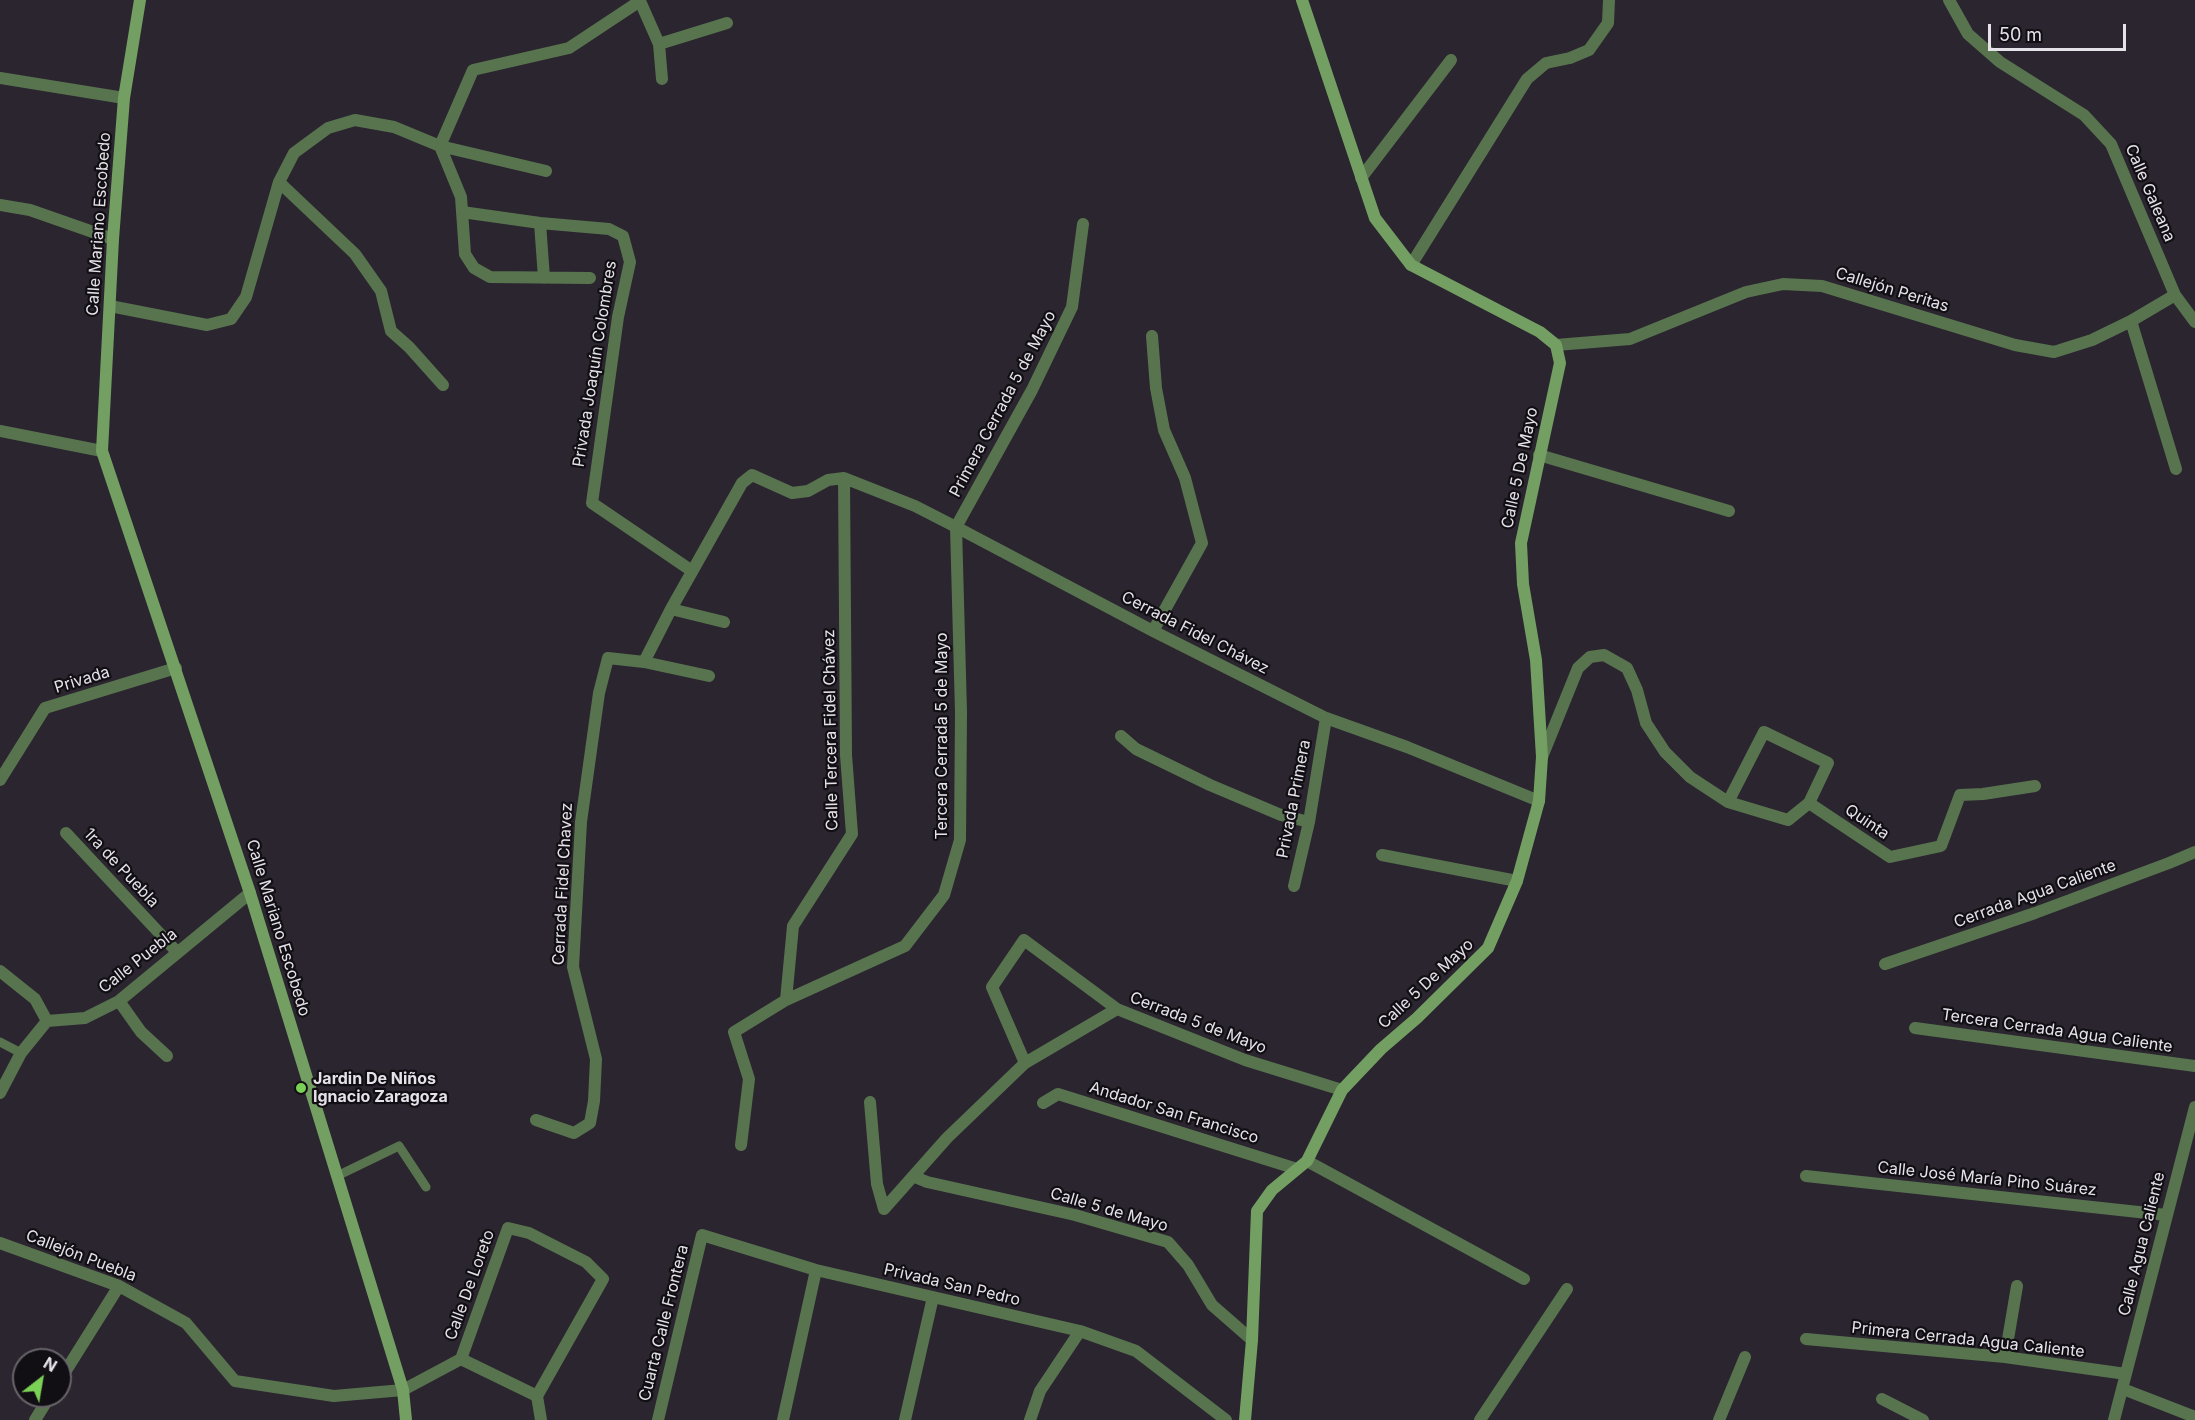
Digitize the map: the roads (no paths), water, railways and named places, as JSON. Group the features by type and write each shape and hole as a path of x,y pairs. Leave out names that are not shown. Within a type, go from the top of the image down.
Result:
{"street":[{"name":"Calle Mariano Escobedo","path":"140,0 124,98 113,239 102,451 250,893 402,1390 406,1420"},
{"path":"1302,0 1375,218 1411,265 1540,332 1556,345"},
{"path":"1411,265 1527,79 1546,63 1570,58 1589,50 1608,23 1609,0"},
{"name":"Calle Galeana","path":"1949,0 1968,34 2000,62 2085,115 2111,144 2175,295 2195,322"},
{"path":"440,146 473,70 569,48 640,1 659,44 663,79"},
{"path":"659,44 727,23"},
{"path":"1361,178 1451,60"},
{"path":"0,78 124,98"},
{"path":"110,306 207,325 231,319 246,297 279,182 294,153 328,128 355,120 394,127 440,146 546,171"},
{"name":"Privada Joaquín Colombres","path":"440,146 461,197 465,254 474,268 490,277 590,278"},
{"path":"279,182 355,254 381,291 391,331 409,347 443,385"},
{"path":"0,205 30,210 113,239"},
{"name":"Privada Joaquín Colombres","path":"462,212 540,223 609,229 623,236 630,261 618,317 592,503 692,571"},
{"path":"540,223 544,278"},
{"name":"Primera Cerrada 5 de Mayo","path":"956,526 1032,390 1072,307 1083,224"},
{"name":"Callejón Peritas","path":"1556,345 1630,339 1746,292 1783,284 1822,286 2015,345 2054,352 2092,340 2131,321 2175,295"},
{"path":"2131,321 2176,469"},
{"path":"1152,336 1156,388 1164,430 1185,478 1202,543 1153,631"},
{"name":"Calle 5 De Mayo","path":"1342,1090 1381,1049 1488,948 1516,881 1539,801 1542,757 1536,660 1523,584 1521,543 1560,363 1556,345"},
{"path":"0,431 102,451"},
{"path":"1539,455 1729,511"},
{"path":"644,662 742,483 752,475 792,493 808,491 828,480 844,477"},
{"name":"Cerrada Fidel Chávez","path":"844,477 915,506 956,526 1153,631 1326,718 1407,747 1539,801"},
{"name":"Calle Tercera Fidel Chávez","path":"786,1000 793,926 852,834 846,755 844,477"},
{"name":"Tercera Cerrada 5 de Mayo","path":"741,1145 749,1079 734,1032 786,1000 905,946 944,895 960,840 961,712 956,526"},
{"path":"671,609 724,622"},
{"path":"1542,757 1578,668 1590,657 1604,655 1627,668 1637,690 1646,723 1665,752 1690,777 1728,802 1788,820 1809,803 1828,763 1764,732 1728,802"},
{"name":"Cerrada Fidel Chavez","path":"536,1120 574,1133 590,1124 594,1101 596,1059 573,967 581,822 599,693 608,658 644,662 709,676"},
{"name":"Privada","path":"0,780 45,708 176,668"},
{"name":"Privada Primera","path":"1294,886 1309,822 1326,718"},
{"path":"1121,736 1137,749 1210,785 1281,815 1309,822"},
{"name":"Quinta","path":"1809,803 1890,857 1941,846 1960,795 2035,786"},
{"name":"1ra de Puebla","path":"66,832 177,952"},
{"name":"Cerrada Agua Caliente","path":"1885,964 2035,913 2169,864 2195,852"},
{"path":"1382,855 1516,881"},
{"name":"Calle Puebla","path":"46,1021 85,1018 119,1001 250,893"},
{"name":"Cerrada 5 de Mayo","path":"1025,1063 992,987 1024,940 1117,1009 1245,1060 1342,1090"},
{"path":"0,971 35,999 46,1021 21,1053 0,1093"},
{"path":"119,1001 141,1032 167,1056"},
{"path":"870,1102 878,1184 884,1209 915,1177 947,1138 1025,1063 1117,1009"},
{"name":"Tercera Cerrada Agua Caliente","path":"1915,1028 2195,1066"},
{"path":"1245,1420 1252,1340 1257,1211 1272,1190 1302,1165 1342,1090"},
{"name":"Andador San Francisco","path":"1043,1103 1058,1094 1302,1165"},
{"name":"Calle Agua Caliente","path":"2114,1420 2195,1107"},
{"path":"1302,1165 1524,1279"},
{"name":"Calle José María Pino Suárez","path":"1806,1176 2166,1215"},
{"name":"Calle 5 de Mayo","path":"915,1177 927,1182 1075,1215 1168,1242 1188,1265 1212,1305 1252,1340"},
{"name":"Calle De Loreto","path":"402,1390 461,1359 508,1228 529,1233 586,1262 603,1279 537,1396"},
{"name":"Privada San Pedro","path":"702,1235 816,1270 1080,1331 1137,1351 1226,1420"},
{"name":"Cuarta Calle Frontera","path":"658,1420 702,1235"},
{"name":"Callejón Puebla","path":"1,1244 119,1286 186,1323 235,1382 334,1396 402,1390"},
{"path":"783,1420 816,1270"},
{"path":"72,1361 119,1286"},
{"path":"2005,1357 2017,1286"},
{"path":"1480,1420 1566,1289"},
{"path":"905,1420 933,1297"},
{"path":"1030,1420 1040,1391 1080,1331"},
{"name":"Primera Cerrada Agua Caliente","path":"1806,1339 2005,1357 2126,1374"},
{"path":"1719,1420 1745,1357"},
{"path":"461,1359 537,1396 541,1420"},
{"path":"2123,1389 2195,1417"},
{"path":"1882,1398 1923,1420"}],"lane":[{"path":"0,1042 21,1053"},
{"path":"337,1176 399,1146 426,1187"}],"place":[{"name":"Jardin De Niños Ignacio Zaragoza","path":"301,1088"}]}
